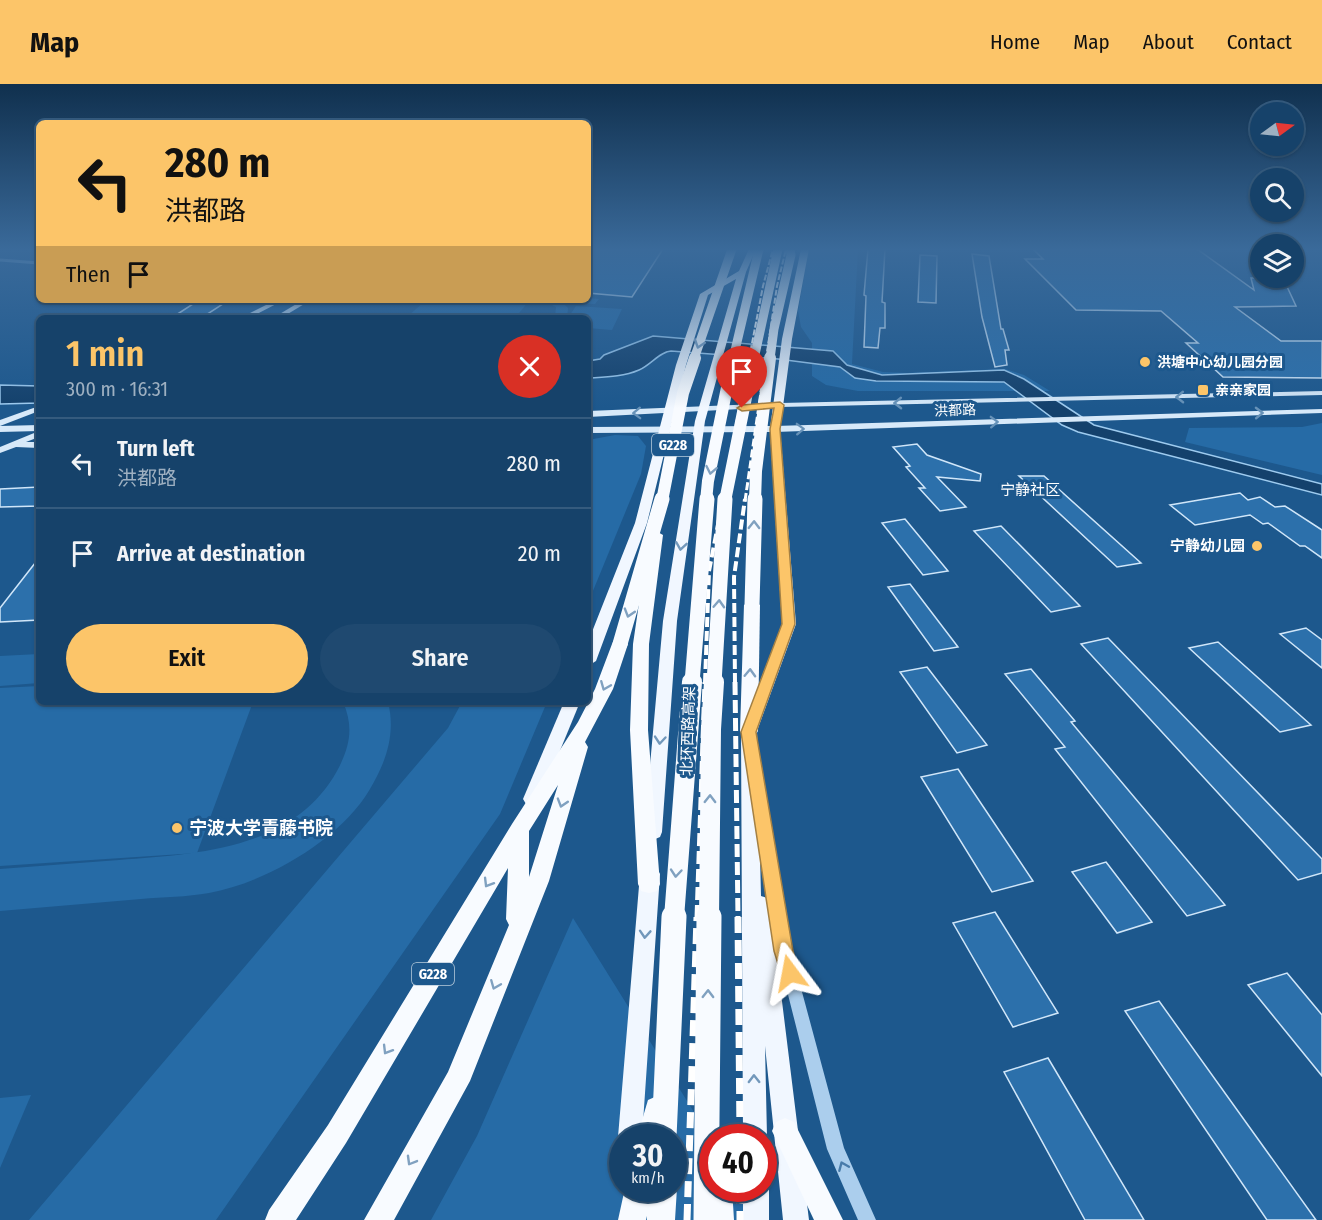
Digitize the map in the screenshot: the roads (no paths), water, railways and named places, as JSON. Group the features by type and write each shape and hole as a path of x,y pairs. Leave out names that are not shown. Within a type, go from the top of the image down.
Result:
{"highway":[{"name":"G228","path":"279,1220 336,1134 519,830 585,726 604,689 659,516 683,393 714,302"},
{"name":"北环西路高架","path":"665,1124 674,907 708,482 747,302"},
{"name":"北环西路高架","path":"706,1220 711,729 725,494 767,302"},
{"path":"749,732 756,471 774,329 780,302"},
{"path":"649,884 639,730 641,644 659,516"},
{"path":"378,1220 457,1081 538,881 585,726"},
{"path":"517,932 519,830"},
{"path":"708,1018 714,1124"},
{"path":"653,1124 667,1061"},
{"path":"785,1131 829,1220"},
{"path":"632,1220 636,1202"},
{"path":"661,1220 662,1202"},
{"path":"719,1202 720,1220"}],"main road":[{"path":"591,653 641,523 681,365 701,302"},
{"path":"631,1124 670,621 699,430 733,302"},
{"path":"755,1124 749,732 789,624 775,429 794,302"},
{"path":"249,315 275,303"},
{"path":"281,315 303,303"},
{"name":"洪都路","path":"591,414 705,411 780,405 1322,393"},
{"path":"0,423 36,409"},
{"name":"洪都路","path":"591,430 775,429 1322,411"},
{"path":"0,429 36,428"},
{"path":"0,448 36,435"},
{"path":"11,445 36,445"},
{"path":"519,830 571,705"},
{"path":"750,789 766,963 796,1220"},
{"path":"624,1220 626,1202"},
{"path":"756,1202 756,1220"}],"street":[{"path":"749,732 784,951 836,1149 867,1220"}],"railway":[{"path":"749,359 760,302"},
{"path":"766,359 775,302"},
{"path":"722,501 749,358"},
{"path":"745,501 766,358"},
{"path":"705,683 709,571 723,499"},
{"path":"735,683 734,577 745,499"},
{"path":"697,918 705,682"},
{"path":"735,682 738,918"},
{"path":"687,1220 697,917"},
{"path":"738,917 740,1124"},
{"path":"740,1202 740,1220"}],"place":[{"name":"洪塘中心幼儿园分园","path":"1145,362"},
{"name":"亲亲家园","path":"1203,390"},
{"name":"宁静幼儿园","path":"1257,546"},
{"name":"宁波大学青藤书院","path":"177,828"}],"district":[{"name":"宁静社区","path":"1030,490"}]}
